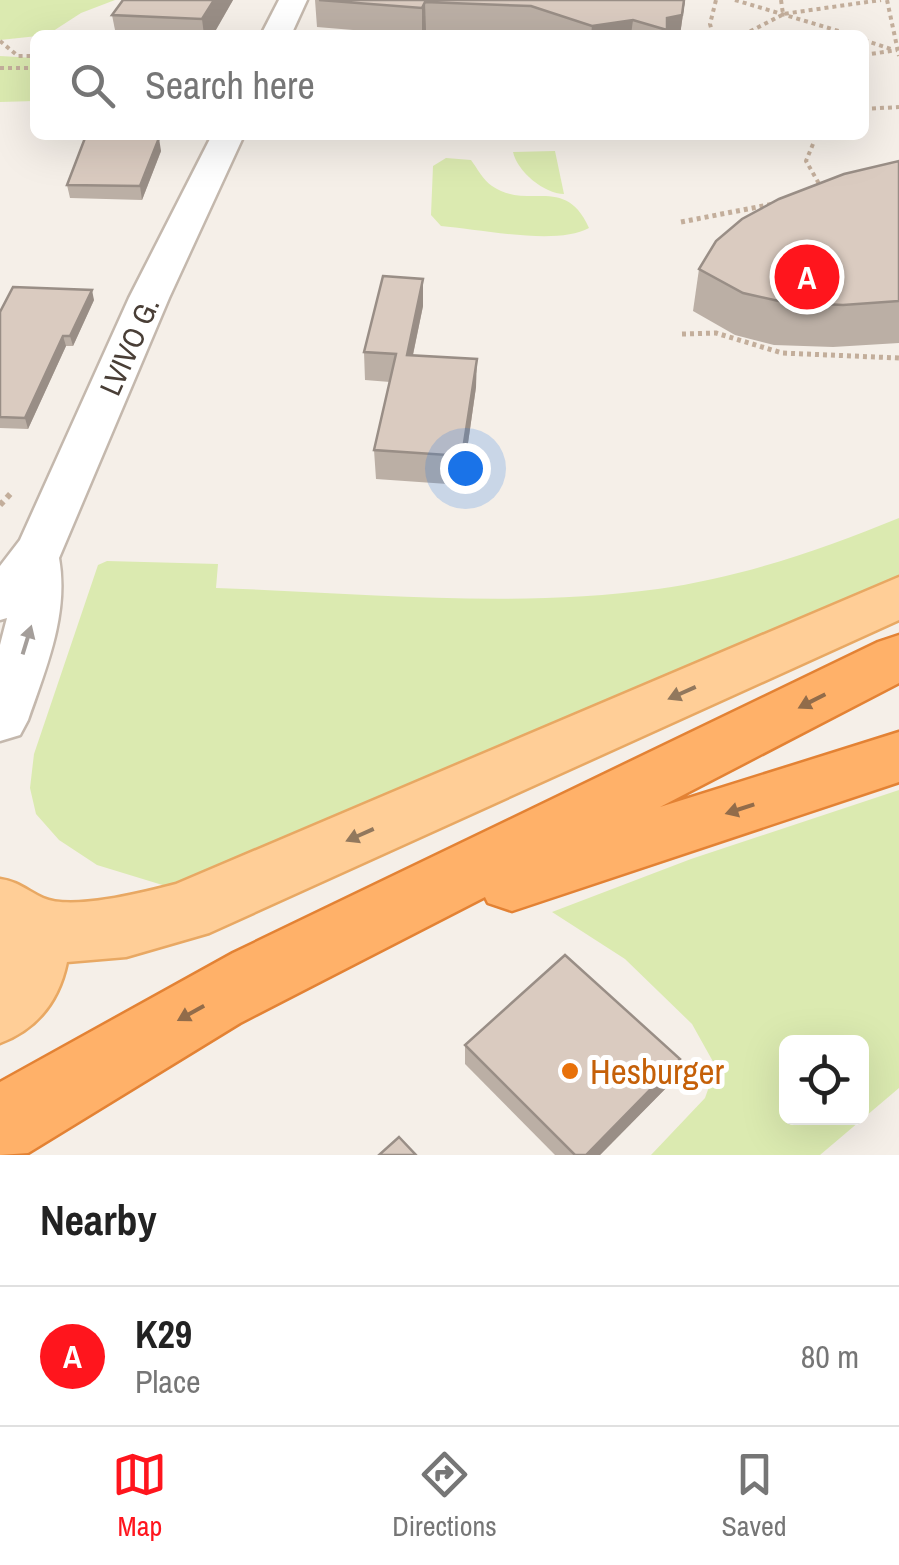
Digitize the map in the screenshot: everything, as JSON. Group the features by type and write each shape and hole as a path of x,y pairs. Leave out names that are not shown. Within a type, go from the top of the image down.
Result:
{"highway":[{"path":"0,1126 89,1070 276,966 899,657"},
{"path":"349,933 899,757"}],"main road":[{"path":"7,912 69,934 110,932 185,912 899,598"},
{"path":"0,1010 22,988 32,967 34,946 7,912"}],"street":[{"path":"279,30 294,0"},
{"name":"LVIVO G.","path":"0,602 35,559 150,298 226,140"},
{"name":"LVIVO G.","path":"0,720 30,633 40,586 35,559"}],"path":[{"path":"712,30 716,0"},
{"path":"735,0 836,30"},
{"path":"781,0 783,14"},
{"path":"886,0 898,52"},
{"path":"752,30 783,14 886,0 899,2"},
{"path":"0,42 18,56 30,56"},
{"path":"869,42 898,52"},
{"path":"869,55 898,52"},
{"path":"0,68 30,68"},
{"path":"869,109 899,108"},
{"path":"812,144 806,161 824,194"},
{"path":"681,222 788,201"},
{"path":"682,334 716,333 782,353 899,358"}],"green space":[{"path":"0,0 115,0 81,13 55,30 30,30 30,37 0,40"},
{"path":"0,56 30,58 30,101 0,102"},
{"path":"555,151 564,194 533,180 520,167 513,152"},
{"path":"446,158 471,160 489,183 506,193 569,202 589,228 558,236 538,236 441,226 431,215 433,166"},
{"path":"899,518 899,577 201,881 169,887 97,865 59,840 36,814 30,788 34,754 98,565 107,561 218,564 216,588 437,598 548,598 658,589 751,570"},
{"path":"899,790 899,1088 869,1113 869,1035 779,1035 779,1125 855,1125 820,1155 651,1155 705,1098 716,1067 692,1024 625,959 552,912 691,859"}],"building":[{"path":"123,0 214,0 202,19 112,15"},
{"path":"319,0 684,0 682,15 667,18 667,30 633,20 592,26 531,6 425,2 422,8"},
{"path":"84,140 158,140 140,186 67,185"},
{"path":"899,161 899,301 843,305 783,302 743,293 699,269 716,241 742,219 779,199 844,174"},
{"path":"383,276 423,279 407,355 477,359 462,456 374,450 396,354 364,352"},
{"path":"13,287 92,290 70,336 63,336 25,418 0,417 0,312"},
{"name":"Hesburger","path":"565,955 680,1059 586,1155 575,1155 465,1045"},
{"path":"399,1137 416,1155 379,1155"}],"place":[{"name":"K29","path":"807,277"},
{"name":"Hesburger","path":"570,1071"}]}
